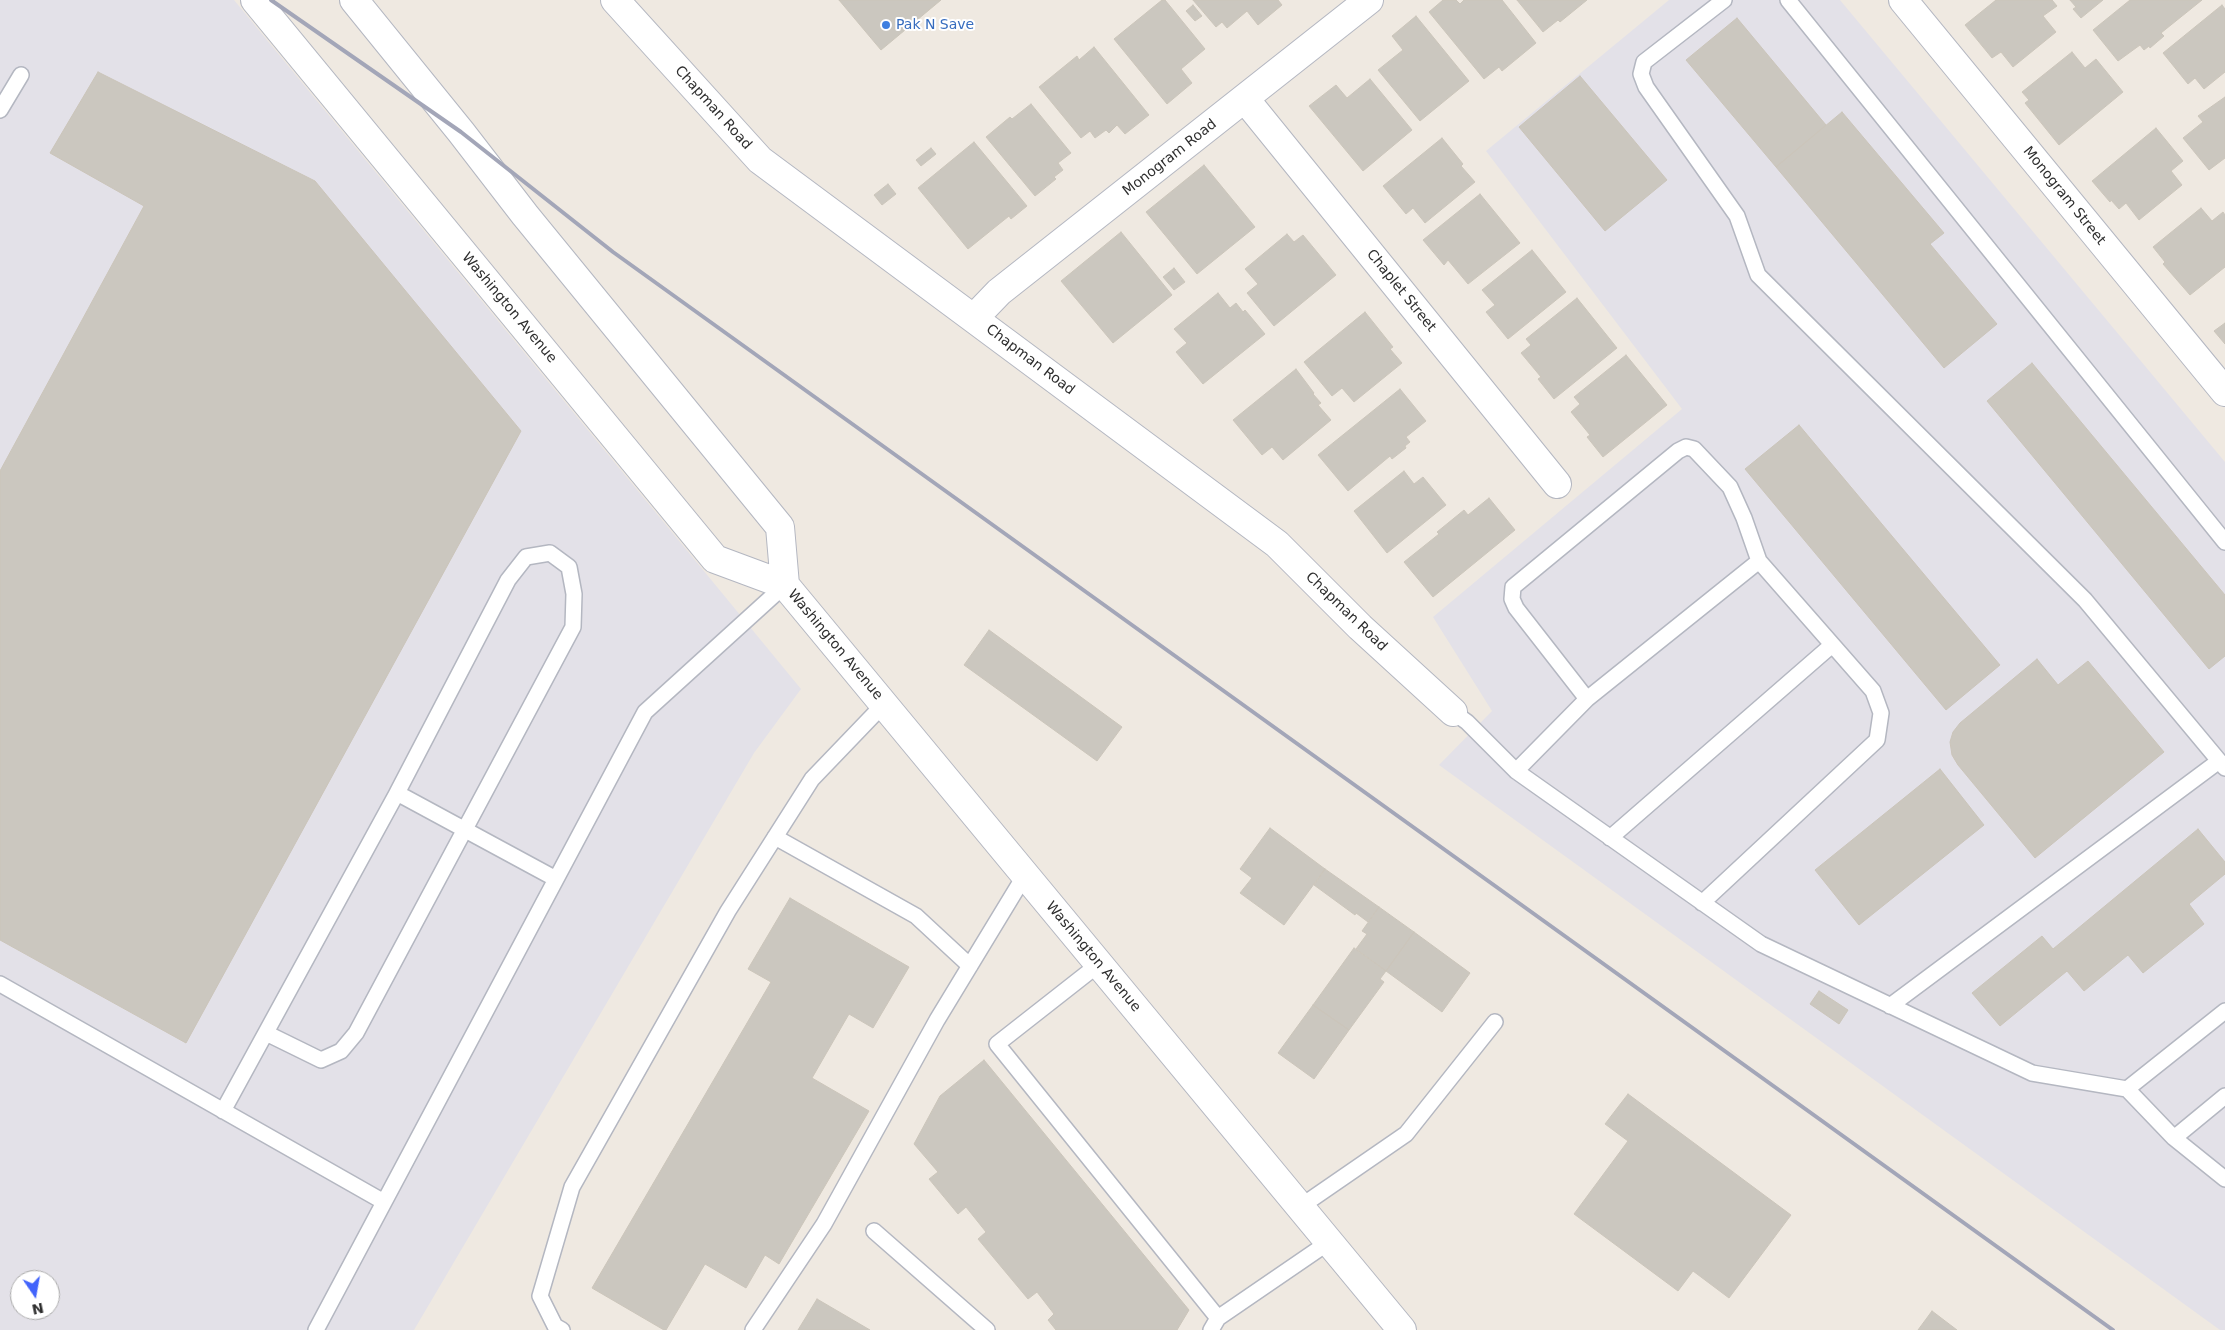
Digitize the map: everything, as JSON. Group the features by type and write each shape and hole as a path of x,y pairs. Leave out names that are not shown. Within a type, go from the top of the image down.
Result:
{"street":[{"name":"Washington Avenue","path":"255,0 715,559 785,585 1402,1330"},
{"name":"Washington Avenue","path":"354,0 461,132 525,215 780,527 785,585"},
{"name":"Chapman Road","path":"615,0 760,160 1277,544 1360,627 1453,712"},
{"name":"Monogram Road","path":"974,318 999,292 1369,0"},
{"name":"Monogram Street","path":"1903,0 2225,392"},
{"name":"Chaplet Street","path":"1245,99 1557,484"}],"lane":[{"path":"1724,0 1644,62 1641,74 1646,88 1737,216 1758,275 2085,600 2222,764 1890,1006"},
{"path":"1788,0 2225,542"},
{"path":"0,110 21,75"},
{"path":"1587,699 1516,608 1512,598 1513,587 1678,451 1686,447 1694,449 1730,487 1744,518 1759,561 1873,690 1880,713 1877,740 1702,903"},
{"path":"223,1110 397,793 508,580 526,557 550,553 569,567 574,594 573,627 356,1033 341,1051 321,1060 266,1033"},
{"path":"1516,771 1587,699 1759,561"},
{"path":"316,1330 645,712 785,585"},
{"path":"1610,838 1832,645"},
{"path":"562,1330 555,1326 540,1296 572,1187 728,911 812,779 884,704"},
{"path":"1453,712 1466,722 1516,771 1761,944 2032,1073 2127,1089 2174,1138 2225,1179"},
{"path":"397,793 556,879"},
{"path":"776,836 916,916 970,966"},
{"path":"753,1330 824,1224 937,1020 1025,875"},
{"path":"1099,964 997,1044 1215,1324 1329,1242"},
{"path":"0,984 384,1202"},
{"path":"2127,1089 2225,1011"},
{"path":"1300,1207 1406,1134 1494,1022"},
{"path":"2174,1138 2225,1096"},
{"path":"874,1231 987,1330"}],"shaded area":[{"path":"0,0 234,0 801,689 754,753 414,1330 0,1330"},
{"path":"1669,0 1840,0 2225,462 2225,1330 2220,1330 1439,765 1492,711 1433,617 1682,409 1486,151"}],"building":[{"name":"Pak N Save","path":"839,0 941,0 881,50"},
{"path":"1162,0 1165,0 1205,49 1181,69 1192,83 1167,104 1114,39"},
{"path":"1193,0 1278,0 1282,5 1258,25 1247,11 1227,28 1222,22 1216,27"},
{"path":"1443,0 1456,0 1460,4 1464,0 1502,0 1536,43 1502,71 1499,67 1484,79 1429,12"},
{"path":"1517,0 1587,0 1560,22 1558,20 1543,32"},
{"path":"1996,0 2052,0 2057,6 2043,16 2056,32 2013,67 2001,52 1992,58 1965,25"},
{"path":"2070,0 2103,0 2081,18 2073,9 2076,7"},
{"path":"2130,0 2202,0 2161,33 2164,36 2150,48 2149,46 2144,50 2140,45 2118,61 2093,30"},
{"path":"1193,5 1202,16 1195,21 1186,11"},
{"path":"2222,5 2225,9 2225,72 2204,89 2195,78 2188,84 2163,53"},
{"path":"1416,16 1469,81 1420,121 1378,70 1403,50 1392,36"},
{"path":"1737,18 1826,125 1776,167 1686,60"},
{"path":"1094,47 1149,115 1125,134 1117,125 1109,133 1106,130 1095,138 1090,131 1081,138 1039,87 1077,56 1079,60"},
{"path":"2072,52 2085,68 2096,59 2123,92 2059,145 2025,103 2029,100 2022,92"},
{"path":"98,72 315,181 521,431 186,1043 0,940 0,471 144,206 50,153"},
{"path":"1580,76 1667,180 1605,231 1519,127"},
{"path":"1370,79 1412,130 1363,171 1309,106 1336,85 1347,98"},
{"path":"2225,97 2225,158 2209,170 2183,138 2203,122 2198,116"},
{"path":"1031,104 1071,153 1058,163 1063,170 1054,177 1056,179 1035,196 986,137 1010,117 1012,119"},
{"path":"1842,112 1944,233 1930,244 1997,324 1944,368 1776,167"},
{"path":"2156,128 2183,161 2171,171 2182,185 2139,220 2126,203 2119,209 2111,200 2110,202 2092,181"},
{"path":"1442,138 1463,164 1461,166 1475,182 1425,223 1413,208 1406,214 1383,186"},
{"path":"974,142 1027,206 1011,219 1009,216 968,249 918,188"},
{"path":"931,148 936,154 921,166 916,160"},
{"path":"1204,165 1255,227 1197,274 1146,212"},
{"path":"888,184 896,194 882,205 874,195"},
{"path":"1480,194 1520,243 1468,284 1448,260 1444,265 1423,240"},
{"path":"2201,208 2212,221 2223,212 2225,215 2225,267 2190,295 2163,264 2165,262 2153,247"},
{"path":"1121,232 1172,295 1113,343 1061,281"},
{"path":"1287,234 1294,242 1303,235 1336,275 1274,326 1247,293 1258,284 1245,269"},
{"path":"1532,250 1566,292 1508,339 1486,312 1495,305 1482,290"},
{"path":"1174,268 1185,282 1174,290 1163,277"},
{"path":"1218,293 1230,308 1236,303 1243,312 1245,310 1265,334 1203,384 1176,352 1187,343 1174,329"},
{"path":"1577,298 1617,348 1554,399 1538,379 1541,377 1521,353 1531,345 1526,339"},
{"path":"1365,312 1393,347 1390,349 1402,363 1354,402 1342,388 1332,396 1304,362"},
{"path":"2225,323 2225,344 2214,331"},
{"path":"1626,355 1667,405 1603,457 1587,437 1590,435 1571,412 1580,404 1574,397"},
{"path":"2032,363 2225,595 2225,656 2209,669 1987,401"},
{"path":"1296,369 1321,403 1318,405 1331,420 1283,460 1272,447 1262,455 1233,420"},
{"path":"1400,389 1426,421 1406,437 1410,442 1405,446 1406,448 1392,459 1390,456 1348,491 1318,455"},
{"path":"1799,425 2000,665 1946,710 1745,469"},
{"path":"1404,471 1414,484 1423,477 1446,505 1387,553 1354,511"},
{"path":"1489,498 1515,530 1433,597 1404,562 1439,534 1437,532 1464,510 1468,515"},
{"path":"989,630 1122,727 1097,761 964,665"},
{"path":"2037,659 2058,685 2088,661 2164,752 2035,858 1958,765 1952,755 1950,742 1953,732 1960,723"},
{"path":"1940,769 1984,825 1859,925 1815,870"},
{"path":"1270,828 1325,869 1284,925 1240,893 1252,878 1240,869"},
{"path":"2198,829 2225,862 2225,874 2189,904 2204,924 2143,973 2128,955 2084,991 2067,971 2000,1026 1972,993 2042,936 2053,949"},
{"path":"1325,869 1379,907 1368,922 1356,913 1355,915 1314,885"},
{"path":"790,898 909,967 873,1028 849,1014 812,1078 869,1111 779,1264 765,1255 746,1288 705,1264 666,1330 664,1330 592,1288 771,982 748,969"},
{"path":"1379,907 1414,932 1386,971 1356,949 1367,934 1362,931"},
{"path":"1414,932 1470,973 1442,1012 1386,971"},
{"path":"1354,948 1386,971 1380,979 1384,982 1349,1030 1313,1005"},
{"path":"1819,991 1848,1010 1839,1024 1810,1004"},
{"path":"1313,1005 1349,1030 1314,1079 1278,1053"},
{"path":"984,1060 1189,1310 1177,1330 1056,1330 1048,1320 1054,1314 1037,1292 1028,1299 978,1239 986,1232 966,1207 958,1214 929,1179 938,1172 914,1144 940,1096"},
{"path":"1628,1094 1791,1215 1729,1298 1693,1271 1678,1291 1574,1214 1628,1141 1605,1124"},
{"path":"817,1299 870,1330 798,1330"},
{"path":"1932,1311 1957,1330 1918,1330"}],"railway":[{"path":"271,0 461,132 613,252 2113,1330"}],"place":[{"name":"Pak N Save","path":"886,25"}]}
